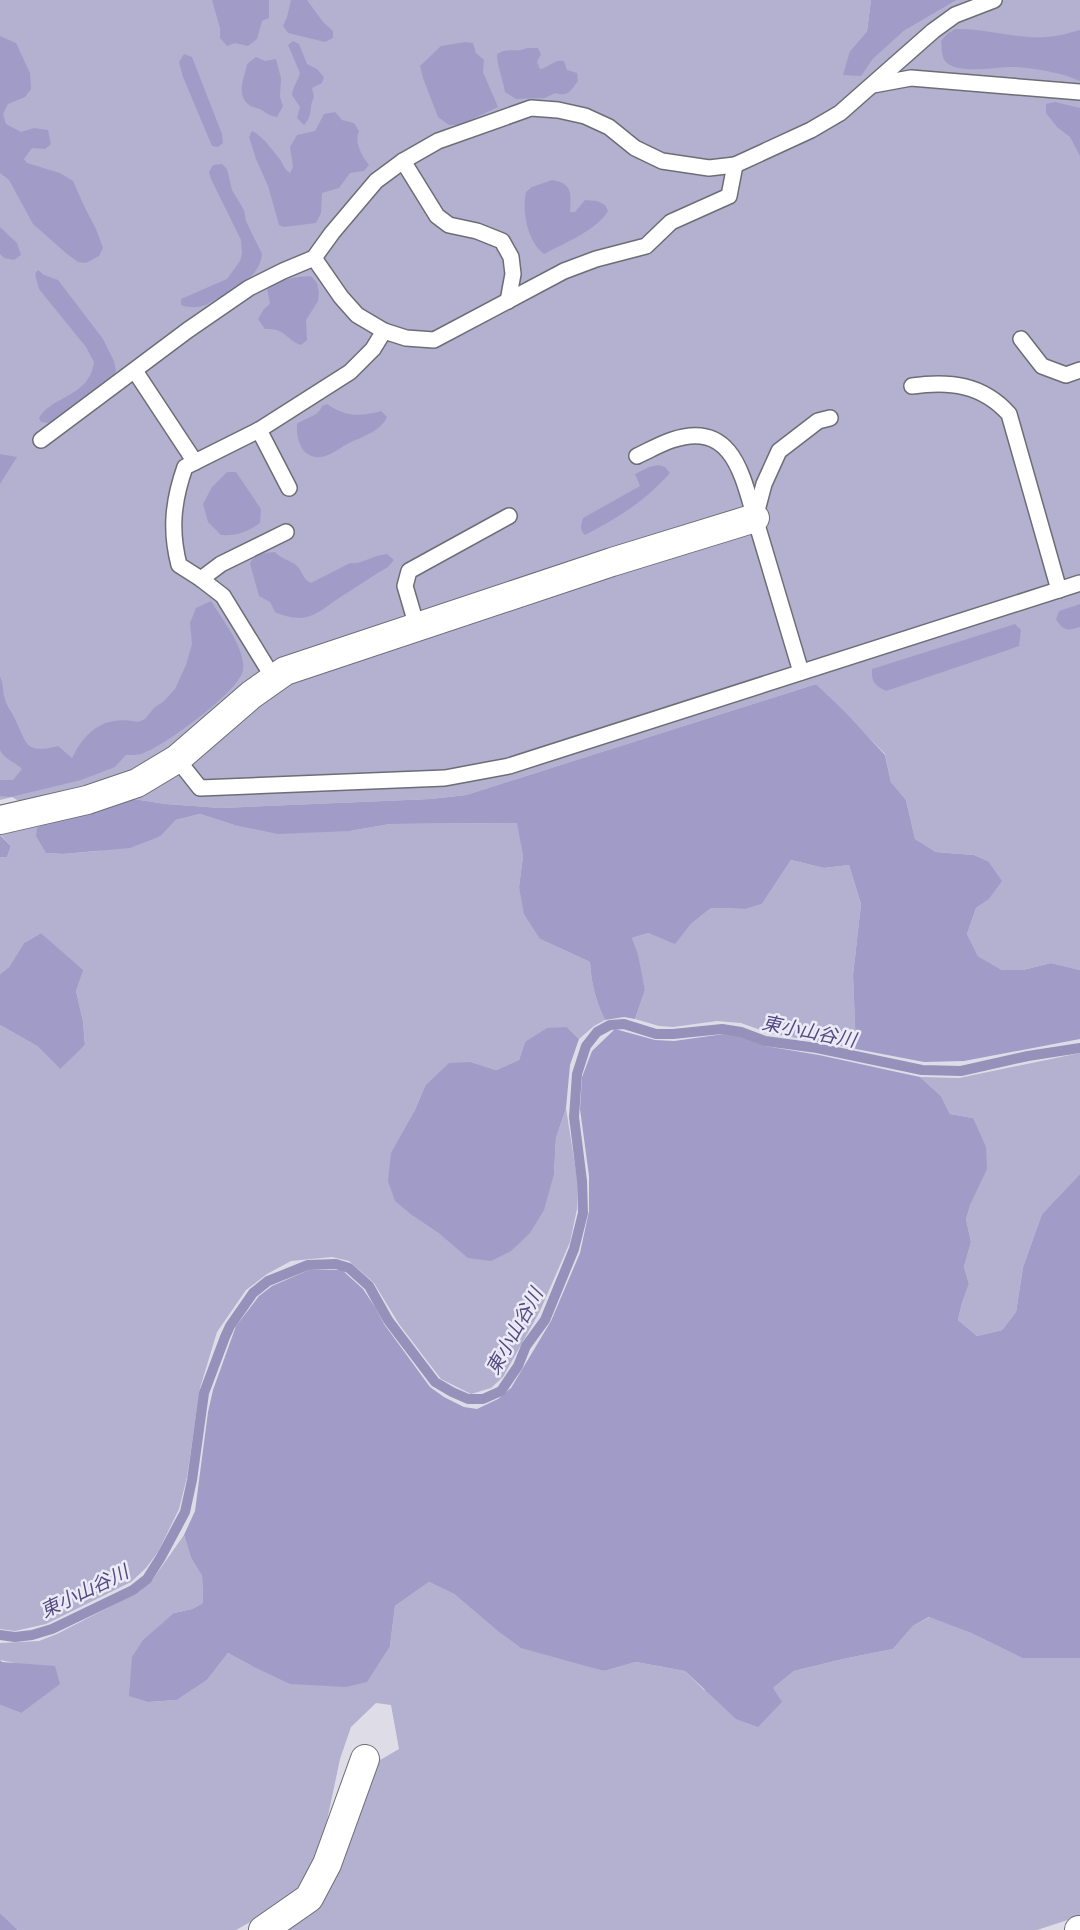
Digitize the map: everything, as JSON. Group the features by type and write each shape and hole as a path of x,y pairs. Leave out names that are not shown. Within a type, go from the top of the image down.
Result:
{"street":[{"path":"0,820 96,797 137,783 177,760 251,695 285,671 612,562 755,518"},
{"path":"263,1930 309,1898 327,1864 364,1760"}],"lane":[{"path":"41,440 188,330 250,288 314,258 332,233 376,182 403,161 438,141 531,108 558,110 585,116 609,127 635,148 662,161 709,168 735,165 811,130 840,113 933,31 955,15 994,0"},
{"path":"871,85 911,78 1080,92"},
{"path":"403,161 437,216 449,225 476,231 502,241 511,257 512,274 508,301"},
{"path":"314,258 341,297 357,314 384,331 406,338 434,340 564,271 596,259 646,246 671,222 729,196 735,165"},
{"path":"274,679 223,596 180,565 174,544 174,513 178,488 185,467 259,430 350,372 373,349 384,331"},
{"path":"1021,339 1042,366 1066,375 1080,370"},
{"path":"135,371 195,462"},
{"path":"912,386 935,383 962,386 984,393 1000,404 1008,414 1059,590"},
{"path":"755,518 764,484 779,452 818,422 830,418"},
{"path":"259,430 289,488"},
{"path":"637,456 672,440 694,436 711,437 727,448 741,471 801,672"},
{"path":"417,627 406,586 410,571 509,516"},
{"path":"201,579 221,564 286,532"},
{"path":"177,760 200,788 445,778 509,766 1080,583"}],"shaded area":[{"path":"0,0 871,0 867,31 850,51 872,60 904,31 957,0 1080,0 1080,970 1051,963 1023,970 1002,970 978,956 967,934 976,908 988,900 988,861 974,855 936,852 915,839 906,800 891,782 885,754 816,684 466,795 430,799 221,808 166,804 127,798 46,853 63,854 98,851 161,836 176,820 200,814 234,825 350,831 390,824 518,823 523,856 519,887 540,939 590,962 594,992 605,1020 594,1026 579,1039 567,1027 525,1042 519,1060 496,1070 471,1062 425,1086 414,1112 413,1216 441,1235 554,1174 556,1138 566,1108 577,1178 577,1209 570,1242 540,1311 503,1377 491,1388 471,1394 441,1379 399,1324 374,1283 349,1261 332,1257 291,1261 267,1274 246,1290 217,1332 200,1388 187,1477 179,1509 158,1552 146,1568 131,1582 46,1624 15,1631 0,1629 0,1025 37,1046 59,1068 85,1045 83,1021 76,991 82,970 41,933 24,943 9,967 0,974 0,857 7,857 11,846 0,834 52,820 12,797 0,800"},
{"path":"212,0 269,0 269,18 262,21 257,39 248,46 235,43 227,46 220,38 220,28"},
{"path":"291,0 307,0 323,22 333,31 333,38 325,42 288,33 283,26"},
{"path":"871,0 957,0 904,31 872,60 861,76 843,75 850,51 867,31"},
{"path":"955,29 1034,37 1062,35 1080,30 1080,81 1057,73 1016,67 961,69 953,67 944,58 941,41"},
{"path":"0,36 16,43 30,73 31,89 25,97 8,104 3,114 6,124 21,132 34,128 48,130 51,144 45,149 32,148 24,159 27,163 60,173 73,181 103,248 99,256 86,263 78,262 67,254 33,224 9,180 0,173"},
{"path":"293,41 299,44 307,64 317,69 324,77 322,83 312,88 314,97 309,118 304,125 297,118 300,107 292,95 300,73 288,45"},
{"path":"465,42 473,43 476,53 484,60 483,72 498,107 460,125 449,125 438,117 420,66 441,46"},
{"path":"527,48 538,48 541,54 537,62 540,69 557,61 564,61 567,70 577,73 578,81 571,90 566,94 555,93 545,98 516,99 505,92 497,54"},
{"path":"184,54 192,57 222,134 223,143 218,147 212,146 183,77 179,62"},
{"path":"256,57 265,61 276,59 281,78 280,97 283,106 277,117 249,105 242,96 242,85 247,64"},
{"path":"1055,102 1080,108 1080,156 1070,137 1057,127 1046,113 1046,104"},
{"path":"335,112 342,120 354,123 359,131 357,140 359,149 369,165 364,171 350,173 339,188 322,193 321,213 316,223 284,227 279,225 268,186 249,137 252,131 259,136 290,173 293,167 290,147 297,135 315,131 324,114"},
{"path":"222,164 227,169 232,190 244,210 246,221 262,254 260,263 249,278 223,296 203,306 184,306 181,305 181,299 227,279 240,261 242,253 241,240 209,172 213,165"},
{"path":"552,180 559,181 569,190 570,212 575,212 585,200 597,201 605,205 608,211 596,225 544,254 533,242 530,234 525,217 525,200 526,192 532,187"},
{"path":"0,227 17,243 21,255 14,260 4,258 0,254"},
{"path":"38,270 44,275 58,280 103,339 114,361 116,371 111,380 48,423 41,422 39,418 50,406 84,384 91,374 94,362 86,347 39,289 35,274"},
{"path":"311,276 317,283 319,293 318,301 306,320 307,340 301,345 277,330 265,329 258,319 264,309 270,304 267,288 288,279"},
{"path":"327,404 347,414 359,415 381,411 387,417 371,433 328,455 314,457 304,451 301,446 297,424 315,415 322,406"},
{"path":"0,454 17,457 0,484"},
{"path":"658,465 665,467 670,473 661,483 609,522 585,535 583,533 581,525 583,518 640,486 635,474"},
{"path":"227,472 236,472 261,509 260,523 241,533 221,535 208,522 203,504 212,487"},
{"path":"275,552 296,565 311,583 350,563 358,563 387,554 394,560 388,567 318,612 304,618 296,618 275,612 270,602 259,596 250,564 257,556"},
{"path":"211,601 232,634 243,662 243,670 239,679 215,704 166,741 141,754 126,755 115,767 81,780 11,797 0,796 0,780 13,780 22,769 4,756 0,750 0,677 6,704 24,740 32,747 38,749 58,746 72,758 90,732 106,723 126,720 138,722 145,719 175,689 186,665 192,644 190,623 196,608"},
{"path":"1080,604 1080,627 1072,629 1063,628 1056,619 1059,611"},
{"path":"1015,624 1021,630 1019,646 886,691 876,685 873,680 872,669"},
{"path":"816,684 885,755 891,782 906,800 915,839 936,852 974,855 988,861 1002,881 988,900 976,908 967,934 978,956 1002,970 1023,970 1051,963 1080,970 1080,1039 964,1061 924,1062 856,1049 853,975 861,904 849,865 824,868 791,860 762,904 746,909 711,908 691,924 675,944 648,933 632,938 638,955 645,990 635,1019 624,1017 605,1020 594,992 590,962 540,939 524,914 519,887 523,856 517,823 390,824 350,831 278,834 234,825 200,814 176,820 161,836 130,848 63,854 46,853 36,836 37,828 52,820 127,798 166,804 221,808 430,799 466,795"},
{"path":"0,835 11,846 7,857 0,857"},
{"path":"791,860 824,868 849,865 861,904 853,975 856,1049 769,1033 741,1023 717,1021 673,1027 659,1026 635,1019 645,990 632,938 648,933 675,943 691,924 711,908 746,909 762,904"},
{"path":"41,933 83,970 76,991 83,1021 85,1045 60,1069 37,1046 0,1025 0,974 9,967 24,943"},
{"path":"567,1027 579,1039 570,1065 566,1108 556,1138 554,1174 544,1210 530,1233 511,1251 491,1261 468,1258 441,1235 395,1201 388,1181 391,1153 414,1112 425,1086 449,1063 471,1062 496,1070 519,1060 525,1042 547,1028"},
{"path":"615,1029 655,1040 674,1041 724,1034 739,1036 765,1046 819,1055 920,1077 941,1096 950,1114 973,1118 986,1147 987,1169 971,1203 966,1219 971,1242 964,1267 969,1284 958,1320 977,1336 1002,1330 1016,1312 1023,1267 1042,1214 1080,1174 1080,1658 1022,1658 971,1633 929,1617 913,1626 893,1649 794,1671 773,1688 782,1702 758,1727 736,1719 685,1671 636,1662 604,1671 521,1648 454,1594 429,1582 395,1606 390,1646 367,1682 346,1687 290,1684 228,1653 207,1680 177,1700 149,1702 129,1696 132,1657 143,1640 174,1613 192,1609 203,1603 202,1576 191,1558 184,1535 195,1511 208,1412 213,1390 236,1326 259,1296 272,1286 309,1270 342,1270 363,1289 384,1324 430,1387 444,1397 464,1407 477,1409 498,1399 511,1388 551,1321 580,1253 589,1211 589,1176 580,1109 582,1077 592,1051"},
{"path":"1080,1053 1080,1174 1042,1214 1023,1267 1016,1312 1002,1330 977,1336 958,1320 969,1284 964,1267 971,1242 966,1219 971,1203 973,1118 950,1114 941,1096 920,1077 959,1078"},
{"path":"184,1535 191,1558 202,1576 203,1603 192,1609 174,1613 149,1702 177,1700 207,1680 228,1653 252,1666 390,1646 395,1606 429,1582 454,1594 494,1628 567,1659 604,1671 636,1662 685,1671 704,1690 773,1688 794,1671 893,1649 913,1626 930,1617 971,1633 1022,1658 1080,1658 1080,1916 1037,1930 282,1930 375,1763 399,1749 391,1705 376,1703 351,1727 340,1759 321,1849 291,1899 236,1930 18,1930 0,1913 0,1705 21,1713 15,1663 0,1660 0,1643 39,1641 57,1634 140,1591 153,1579"},
{"path":"0,1660 2,1662 55,1666 60,1684 21,1713 0,1705"},
{"path":"0,1913 18,1930 0,1930"}],"waterway":[{"name":"東小山谷川","path":"0,1635 15,1637 32,1635 52,1629 133,1590 147,1579 185,1512 192,1480 204,1393 225,1337 230,1326 253,1293 268,1281 308,1265 336,1264 349,1268 369,1286 388,1320 435,1382 468,1399 483,1399 501,1391 518,1366 526,1346 545,1320 574,1249 583,1213 582,1181 574,1117 577,1074 586,1046 597,1032 610,1025 624,1024 656,1034 722,1029 741,1032 765,1041 817,1048 922,1070 961,1071 1028,1056 1080,1048"}]}
